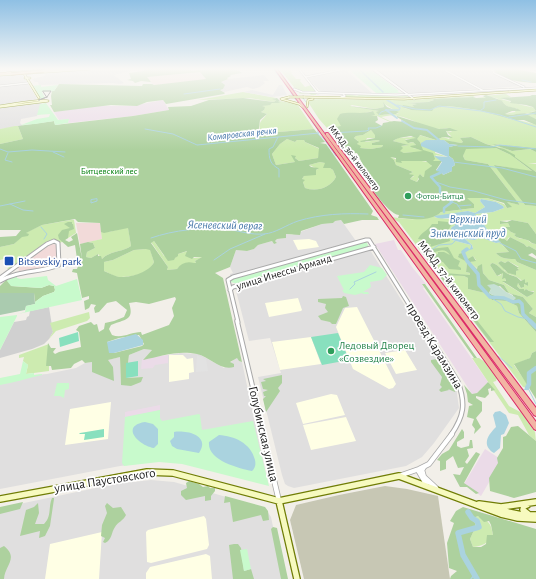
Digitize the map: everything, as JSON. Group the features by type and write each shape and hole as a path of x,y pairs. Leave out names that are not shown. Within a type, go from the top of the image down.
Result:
{"highway":[{"path":"300,96 317,123"},
{"path":"297,98 317,123"},
{"name":"МКАД, 36-й километр","path":"317,123 375,201"},
{"name":"МКАД, 37-й километр","path":"375,201 536,413"},
{"name":"МКАД, 37-й километр","path":"375,201 536,427"}],"main road":[{"path":"35,96 37,100"},
{"path":"323,96 335,97"},
{"path":"319,97 412,98 442,96"},
{"path":"289,97 283,98 288,101 295,101 297,98"},
{"path":"304,97 412,98"},
{"path":"308,107 307,101 310,99 335,97"},
{"path":"303,107 299,104 281,98 366,98"},
{"path":"0,106 43,99 48,102 37,100"},
{"name":"улица Паустовского","path":"0,500 119,476 154,471 174,473 279,501"},
{"path":"279,501 399,476 501,514 536,520"},
{"name":"Голубинская улица","path":"279,501 297,579"},
{"path":"470,502 495,507 533,502"},
{"path":"470,502 500,511 533,515"},
{"path":"533,502 524,506 523,510 526,514 533,515"}],"street":[{"path":"341,97 345,96"},
{"name":"проезд Карамзина","path":"369,240 458,382 463,394 464,406 461,418 433,459 424,468"},
{"name":"улица Инессы Арманд","path":"369,240 230,278 228,281 230,290 237,285 374,247"},
{"path":"54,241 59,244 60,262 56,266 11,274 0,279 47,244 54,241"},
{"name":"Голубинская улица","path":"230,290 279,501"},
{"path":"399,476 424,468"},
{"path":"424,468 422,470 424,477 439,490"},
{"path":"418,470 424,482 428,486"}],"shaded area":[{"path":"0,96 36,96 37,98 32,102 0,106"},
{"path":"163,100 169,110 133,116 68,123 69,119 59,120 54,112 95,106 132,106"},
{"path":"42,103 37,116 21,119 20,123 23,126 0,129 0,107"},
{"path":"341,220 356,241 230,276 230,274 233,273 230,267 236,250 247,251 254,249 258,245 272,241 274,244 277,243 275,241 277,239 286,238 286,234 292,235 322,224 333,223 334,221"},
{"path":"76,223 100,223 102,239 80,244"},
{"path":"309,239 316,241 319,247 298,250 293,240"},
{"path":"394,240 398,250 401,250 412,267 426,284 422,284 423,288 488,382 477,393 472,394 375,244"},
{"path":"50,243 56,245 58,264 19,271 18,267"},
{"path":"370,250 456,387 459,408 422,457 406,466 294,488 288,486 285,484 282,475 258,377 281,373 270,338 249,341 235,287"},
{"path":"494,284 516,298 513,301 489,293 491,289 487,285"},
{"path":"0,293 34,293 35,304 26,306 25,310 0,315"},
{"path":"298,298 301,311 269,317 265,303"},
{"path":"49,307 53,332 49,339 44,344 32,349 0,358 0,350 14,322 26,320 30,311"},
{"path":"357,307 396,384 393,388 389,389 353,369 336,327 345,308"},
{"path":"311,337 321,364 280,370 272,342"},
{"path":"144,349 152,350 144,359 180,353 199,354 224,368 237,357 239,361 242,362 268,484 183,463 160,461 120,466 0,489 0,384 34,375 76,368 85,363 92,362 92,372 107,360 120,357 121,385 142,377 126,378 129,355"},
{"path":"405,350 417,370 396,374 385,353"},
{"path":"168,355 168,363 155,365 153,368 141,369 142,359"},
{"path":"169,355 183,355 187,359 193,358 194,372 189,373 189,379 169,382"},
{"path":"197,355 206,359 208,371 196,372"},
{"path":"331,394 337,395 345,415 303,424 296,403"},
{"path":"111,402 108,439 65,445 70,409"},
{"path":"160,405 160,410 125,417 125,412"},
{"path":"346,417 356,441 311,450 303,425"},
{"path":"485,449 502,460 481,496 464,484"},
{"path":"151,480 174,482 265,508 271,517 284,579 0,579 0,508 115,484"},
{"path":"385,486 438,496 450,579 304,579 290,520 296,505"},
{"path":"204,516 206,519 209,545 207,549 151,563 147,562 146,532 148,530"},
{"path":"102,532 99,579 45,579 50,544"},
{"path":"206,554 210,556 212,579 146,579 146,573 150,567"}],"green space":[{"path":"38,96 44,96 45,98 40,99"},
{"path":"51,96 212,96 166,104 163,100 147,102 137,106 111,105 54,112 50,105 52,105"},
{"path":"220,96 265,96 276,98 274,98 276,100 274,102 249,98 198,100"},
{"path":"407,96 409,97 345,97"},
{"path":"473,96 476,98 434,99 428,102 408,103 418,104 412,105 414,107 403,106 404,108 411,110 431,110 432,108 449,106 478,110 536,125 536,148 493,144 512,151 530,149 536,152 536,163 528,164 536,164 536,172 499,147 486,144 471,137 460,138 463,142 461,143 439,140 435,153 448,157 435,155 442,161 433,161 431,165 432,167 425,174 425,177 420,174 417,182 410,179 414,176 409,174 413,172 396,165 394,160 390,158 379,159 389,157 402,161 428,162 417,152 404,153 399,151 400,146 408,145 393,141 398,138 416,137 415,139 405,139 416,145 413,148 426,151 422,150 420,142 416,139 419,135 436,140 443,137 449,139 451,136 446,131 452,132 447,128 435,129 398,116 381,117 392,122 390,122 377,116 371,116 373,111 361,114 342,126 327,128 308,102 309,100 321,99 411,100","holes":["383,103 399,113 384,115 379,111 350,106 352,105 375,109 384,107"]},
{"path":"483,96 489,96 503,101 507,106 521,111 512,111 505,114 511,115 524,113 531,115 528,115 536,119 536,125 524,120 515,120 478,110 449,106 434,108 432,111 411,110 402,107 403,105 414,107 412,105 417,104 407,103 428,102 434,100 433,99 473,97 486,98"},
{"path":"487,96 509,96 511,97 501,99 536,108 534,108 536,111 530,112 536,115 536,119 527,115 530,114 527,113 510,115 504,114 515,112 517,108 509,107 499,99"},
{"path":"536,96 536,111 533,107 510,103 511,101 500,98"},
{"name":"Битцевский лес","path":"243,98 274,102 276,100 272,99 277,98 280,101 278,102 281,103 272,103 270,105 262,106 265,107 261,112 267,114 260,120 259,128 261,132 267,133 314,129 325,142 320,143 326,144 373,211 371,215 377,217 379,220 362,220 344,224 341,220 335,221 333,223 322,224 301,231 300,235 286,234 286,238 277,239 275,241 277,243 274,244 272,241 258,245 254,249 247,251 236,250 230,267 215,273 223,278 242,362 237,358 230,362 234,364 234,367 224,367 202,356 190,353 170,354 143,360 152,350 144,349 129,355 126,378 143,377 141,382 131,386 121,385 120,357 108,360 113,367 114,381 92,372 92,362 85,363 82,360 74,364 71,368 52,370 51,366 46,366 48,343 51,348 56,348 53,352 55,354 81,347 79,332 76,330 79,326 91,322 94,325 97,324 99,332 104,329 105,323 124,317 127,310 116,301 107,303 99,312 95,313 94,308 96,305 91,304 89,308 85,310 84,301 89,299 89,296 82,298 77,273 72,272 73,269 77,269 78,266 75,245 68,247 59,239 58,235 62,230 70,228 64,224 72,222 74,229 69,231 68,238 65,240 69,242 73,240 71,237 77,233 82,259 80,244 88,242 93,243 95,248 87,252 86,257 91,258 98,254 98,256 101,256 102,259 108,254 131,246 128,228 104,233 101,232 100,223 78,222 75,219 42,225 26,233 29,234 28,236 22,237 14,244 0,247 0,237 16,236 21,230 0,230 0,144 23,139 18,126 54,121 55,125 133,116 169,110 168,107 191,106 209,100","holes":["287,139 295,142 297,140 304,140 305,142 319,148 318,158 299,161 295,158 296,156 291,155 295,162 276,165 272,154 280,144","320,162 325,163 323,168 330,168 333,170 336,177 330,184 323,188 314,190 305,188 303,182 305,180 302,179 304,176 316,175 316,170 319,168 311,167 309,165","154,241 168,261 174,260 178,254 187,251 185,256 192,259 194,257 202,257 195,261 196,263 184,263 177,269 167,270 168,267 151,243","134,250 150,250 154,262 152,266 139,274 129,276 119,277 104,271 104,262 113,260","175,297 176,299 172,308 174,316 169,325 142,335 141,332 123,336 112,335 109,329 111,325 127,318 131,313 129,303 136,302 149,304","139,335 144,344 142,346 114,353 107,342 119,338"]},
{"path":"280,101 297,104 314,129 267,133 261,132 260,124 267,114 261,112 264,110 262,106"},
{"path":"383,102 387,107 399,112 396,114 379,115 376,112 379,111 348,106 375,109 384,107"},
{"path":"46,103 58,120 69,119 68,123 55,125 54,121 21,125 37,119 49,117 50,114 37,115 40,104"},
{"path":"373,111 375,115 371,116 377,116 378,120 375,122 382,126 383,123 394,121 405,122 397,116 439,129 450,128 458,131 446,131 448,135 453,138 443,137 436,140 420,135 417,139 423,150 433,153 435,159 433,161 442,161 436,170 442,172 443,175 452,171 452,167 455,165 453,159 449,156 449,147 458,145 449,144 444,140 461,143 463,142 460,138 471,137 486,144 504,149 515,155 515,157 536,172 536,206 525,205 494,165 532,171 511,155 496,148 466,149 463,156 465,160 488,164 520,205 507,202 512,207 507,208 504,203 487,198 467,198 474,204 474,208 441,212 426,219 398,218 399,215 394,213 383,203 358,169 355,164 362,163 357,153 346,153 327,128 341,126 337,119 340,114","holes":["371,130 375,135 375,138 360,141 378,140 380,141 372,143 372,145 383,145 382,147 371,149 360,148 361,146 357,144 359,142 354,138","411,136 416,138 405,140 408,143 413,142 416,145 410,146 411,147 423,151 404,153 400,151 403,148 401,146 409,145 393,141 399,138","390,157 396,158 396,162 426,161 432,166 425,171 424,177 420,174 417,182 410,179 414,175 409,174 413,172 396,165 394,160"]},
{"path":"536,111 536,115 529,113"},
{"path":"18,126 23,139 0,144 0,129"},
{"path":"371,130 376,135 375,138 367,138 365,142 378,140 380,141 372,143 383,145 382,147 371,149 360,148 357,145 358,141 354,138"},
{"path":"287,139 295,142 297,140 304,140 305,142 320,149 318,158 299,161 295,158 296,156 294,159 295,162 276,165 272,154 280,144"},
{"path":"492,144 536,148 536,152 530,149 512,151"},
{"path":"465,148 496,148 511,155 533,172 495,165 525,205 536,206 536,234 528,223 512,220 500,221 500,224 508,223 510,227 506,227 511,232 517,234 514,235 516,237 536,244 536,250 529,246 527,247 510,237 507,241 496,232 491,233 498,240 490,234 483,223 474,214 493,212 504,208 496,202 481,199 480,201 485,207 475,213 468,211 434,217 455,220 455,225 451,228 452,240 471,245 470,249 464,250 463,252 473,248 472,245 465,239 475,240 480,237 496,243 500,242 509,252 496,253 502,258 515,259 517,262 536,270 536,317 529,313 533,309 523,297 509,293 504,285 489,280 483,273 482,265 478,266 478,269 470,262 476,260 473,256 469,260 464,257 462,253 458,256 467,262 466,272 470,273 470,275 445,274 464,276 468,278 468,289 485,293 492,300 507,301 517,306 519,313 536,332 536,351 532,353 530,358 514,365 530,388 523,387 399,222 392,217 403,219 424,218 437,215 441,212 474,208 474,204 466,198 487,198 504,204 507,208 511,207 507,202 520,205 488,164 465,160 463,156","holes":["501,261 505,263 508,261 519,267 516,268 519,269 515,272 516,274 509,273 498,263","492,263 496,264 510,275 517,277 522,281 525,279 525,284 528,282 528,286 524,284 524,287 521,288 518,283 516,285 520,289 524,289 524,292 526,289 529,291 534,291 533,294 527,297 503,282 506,282 505,278 502,278 503,273 497,276 490,265"]},
{"path":"320,162 326,163 326,168 333,170 336,177 330,184 323,188 314,190 305,188 302,179 304,176 318,169 309,165"},
{"path":"74,220 76,233 60,243 55,240 46,242 9,269 7,269 15,259 8,258 0,260 0,247 14,244 25,233 42,225"},
{"path":"512,220 528,223 536,234 536,244 514,235 516,234 505,227 510,227 508,223 500,224 500,221 507,222"},
{"path":"438,221 448,222 451,225 445,237 449,237 450,241 430,247 431,244 425,245 425,240 418,239 432,224 438,224"},
{"path":"128,227 131,246 108,254 102,259 98,254 91,258 86,257 87,252 95,248 93,243 88,242 102,239 101,232 109,232"},
{"path":"491,232 496,232 507,241 510,237 527,247 529,246 536,250 536,256 532,253 528,255 536,259 536,270 517,262 515,259 505,258 498,255 496,253 509,252"},
{"path":"154,241 164,256 175,258 178,254 188,251 193,258 203,257 195,261 196,263 194,264 189,263 180,266 177,269 167,270 168,267 151,242"},
{"path":"366,241 369,247 238,284 231,282 232,278"},
{"path":"448,247 454,258 460,261 458,266 461,270 449,269 443,262 436,261 433,256 438,254 438,252 444,252 450,255 445,251 442,250 426,255 425,253 430,249"},
{"path":"150,249 154,262 152,266 140,274 119,277 104,271 104,262 113,260 134,250"},
{"path":"462,253 464,257 468,259 473,256 476,261 470,262 477,269 478,266 482,264 483,273 489,280 504,285 509,293 523,297 533,309 529,313 536,317 536,332 519,313 517,306 507,301 492,300 485,293 468,289 468,278 464,276 445,275 444,273 470,275 470,273 466,272 467,262 458,257 459,254","holes":["500,286 506,292 513,295 513,301 489,293 491,289"]},
{"path":"501,261 505,263 508,261 519,268 517,268 519,270 516,271 516,275 508,273 498,263"},
{"path":"492,263 497,265 507,274 517,277 521,281 525,279 525,283 528,282 528,286 524,284 524,287 521,288 518,283 517,286 520,289 524,289 524,291 526,289 534,292 533,294 527,297 502,281 506,281 505,278 502,279 503,273 497,276 490,265"},
{"path":"370,265 382,268 387,275 382,280 370,282 371,287 363,292 368,292 369,294 362,293 355,295 344,293 337,276 364,272"},
{"path":"17,274 17,278 21,279 47,276 48,280 56,286 77,279 82,300 18,314 25,312 26,306 35,304 35,302 43,296 54,292 55,290 54,286 49,285 41,288 11,286 7,281 9,276"},
{"path":"438,274 443,277 494,342 490,342"},
{"path":"8,278 10,278 11,286 41,288 49,285 54,286 55,290 54,292 43,296 35,302 34,293 0,293 0,286"},
{"path":"422,284 425,284 477,358 474,358"},
{"path":"343,296 346,297 349,306 343,308 336,324 321,320 318,316 328,312 325,308 326,304 318,302 318,299 342,298"},
{"path":"89,312 90,318 87,321 56,331 49,339 53,332 50,323"},
{"path":"17,316 0,350 0,317"},
{"path":"78,332 79,341 60,347 59,338"},
{"name":"Ледовый Дворец «Созвездие»","path":"338,333 349,360 322,365 311,337"},
{"path":"49,344 49,371 26,374 28,365 23,361 24,357 19,358 19,355"},
{"path":"536,351 536,399 514,364 530,358 532,353"},
{"path":"472,358 479,358 485,362 497,378 496,381 493,382 509,406 522,413 535,432 536,441 529,435 518,415 509,413"},
{"path":"437,359 456,389 455,392 448,389 449,390 441,392 439,390 442,387 440,385 442,377 431,362 431,360"},
{"path":"23,361 28,365 26,374 34,373 34,375 42,375 0,385 0,378 20,374"},
{"path":"138,361 138,376 126,378 126,363"},
{"path":"282,375 282,383 278,388 280,391 266,412 263,399 266,396 264,396 263,392 268,390 263,389 261,382 266,381 263,379"},
{"path":"488,382 495,390 491,391 491,388 488,389 489,394 485,398 476,396 476,398 482,402 482,411 476,418 481,427 474,434 475,429 472,425 474,419 467,417 469,406 473,405 468,402 464,385 472,394 477,393"},
{"path":"57,383 69,383 69,389 65,390 64,398 54,396"},
{"path":"160,410 160,418 162,421 199,414 202,430 253,421 269,486 182,464 159,462 124,466 122,463 125,417"},
{"path":"518,426 536,441 536,492 514,498 490,491 489,478 498,463 497,458 503,448 503,437 506,436 511,427"},
{"path":"104,429 104,437 84,440 85,434 79,434 80,433"},
{"path":"462,429 464,432 464,438 457,442 457,446 461,448 469,446 470,440 472,440 473,448 467,449 469,456 465,462 467,464 476,452 480,454 464,483 479,493 476,494 467,487 460,487 453,474 460,475 464,467 458,468 453,456 446,461 446,469 440,471 440,461 437,460 442,454 449,450"},
{"path":"189,481 203,487 208,486 210,488 215,488 215,491 211,496 211,500 205,501 205,496 186,500 181,495 181,491 187,488 186,483"},
{"path":"225,496 265,507 268,511 269,520 263,521 261,515 233,522 230,502 224,503"},
{"path":"52,498 54,499 50,526 45,536 39,538 40,531 20,536 26,510 34,507 38,503 39,513 35,524 44,524 49,515"},
{"path":"23,502 20,509 0,514 0,507"},
{"path":"107,503 113,508 121,507 126,515 116,525 110,538 105,543 103,542 105,538 101,536 102,525 107,513 105,506"},
{"path":"463,507 536,529 536,579 450,579 451,576 457,571 449,568 447,543 454,523 450,521 456,511","holes":["478,516 484,522 489,521 493,535 487,535 486,544 481,547 473,547 470,539 475,528 475,523 470,519"]},
{"path":"478,516 485,519 489,523 493,535 485,544 473,547 470,539 475,528 469,518"},
{"path":"273,527 277,528 288,579 281,579 271,529"},
{"path":"238,544 241,548 244,571 251,569 254,579 233,579 229,545"},
{"path":"4,546 8,550 11,558 4,579 0,579 0,548"},
{"path":"247,549 251,569 244,571 240,550"}],"water":[{"path":"426,140 444,140 449,144 458,145 449,147 449,156 453,159 455,165 452,167 452,171 443,175 442,172 436,171 442,162 434,156 448,157 421,146 421,143"},
{"name":"Верхний Знаменский пруд","path":"481,199 496,202 504,208 493,212 475,214 490,234 501,242 496,243 480,237 475,240 465,239 472,245 473,249 463,252 464,250 470,249 471,245 452,240 451,228 455,225 455,220 434,216 468,211 475,213 485,207 480,201"},
{"path":"136,334 143,340 143,345 109,353 107,342"},
{"path":"500,411 506,415 509,423 504,434 501,435 500,448 494,453 488,447 487,440 490,433 496,427 493,415 495,412"},
{"path":"145,422 153,424 158,429 158,444 154,448 142,443 134,435 134,427"},
{"path":"174,432 190,433 200,438 202,447 199,453 177,449 172,446 170,441 174,437"},
{"path":"219,435 236,439 250,449 255,462 254,469 252,471 224,462 213,454 209,442"}],"waterway":[{"path":"293,96 296,100"},
{"path":"303,98 306,102"},
{"path":"386,110 399,110 400,108 387,100"},
{"path":"481,110 484,108 484,102 496,100"},
{"path":"397,105 415,109 430,110 439,106 481,111 500,115 536,127"},
{"path":"386,110 397,118"},
{"path":"379,115 381,112 387,110"},
{"path":"531,114 536,113"},
{"path":"509,117 530,114"},
{"path":"402,121 414,128 427,130 439,140 438,143"},
{"path":"313,123 318,130 318,133"},
{"name":"Комаровская речка","path":"331,133 366,131 369,130 368,128 376,128 381,126"},
{"name":"Комаровская речка","path":"145,129 173,134 197,145 278,137"},
{"name":"Комаровская речка","path":"278,137 318,133"},
{"path":"318,133 336,156"},
{"path":"278,137 273,147 269,149 269,153 272,163 279,169 279,177"},
{"path":"458,146 492,147 500,145 536,149"},
{"path":"0,149 8,152 32,150 65,152"},
{"path":"53,152 64,157"},
{"path":"8,153 5,160 12,162"},
{"path":"453,162 502,168 536,177"},
{"path":"443,169 442,172 431,177 440,187 440,192 452,202 444,208 444,212"},
{"path":"436,182 450,187 474,191 506,200 536,204"},
{"path":"97,199 97,201 91,203 91,200 97,199"},
{"path":"10,204 25,201"},
{"path":"452,202 458,206"},
{"path":"0,206 10,204"},
{"path":"10,204 23,210 33,211"},
{"path":"458,206 471,205"},
{"path":"458,206 461,210"},
{"name":"Ясеневский овраг","path":"151,238 179,231 208,228 264,234 273,232 298,221 324,215 368,214"},
{"name":"Ясеневский овраг","path":"403,215 424,217"},
{"path":"41,227 47,234 44,239"},
{"path":"214,260 230,249 265,234"},
{"path":"425,254 439,245 452,244 455,241"},
{"path":"500,243 516,251 521,259 536,263"},
{"path":"467,249 463,252 467,261 478,274 479,285 490,297 504,298 513,302 519,301 522,304 523,314 536,327"},
{"path":"350,289 355,284 354,282 376,272"},
{"path":"490,297 501,304 505,311 518,317 528,319"},
{"path":"498,356 512,368"},
{"path":"527,388 529,384 529,373 536,368"},
{"path":"527,386 536,404"},
{"path":"523,390 528,389"},
{"path":"468,512 472,518 477,521 479,527 458,533 463,555 477,579"},
{"path":"471,579 474,575"}],"tram line":[{"path":"39,100 47,97"}],"place":[{"name":"Фотон-Битца","path":"408,196"},
{"name":"Bitsevskiy park","path":"9,261"},
{"name":"Ледовый Дворец «Созвездие»","path":"331,351"}]}
